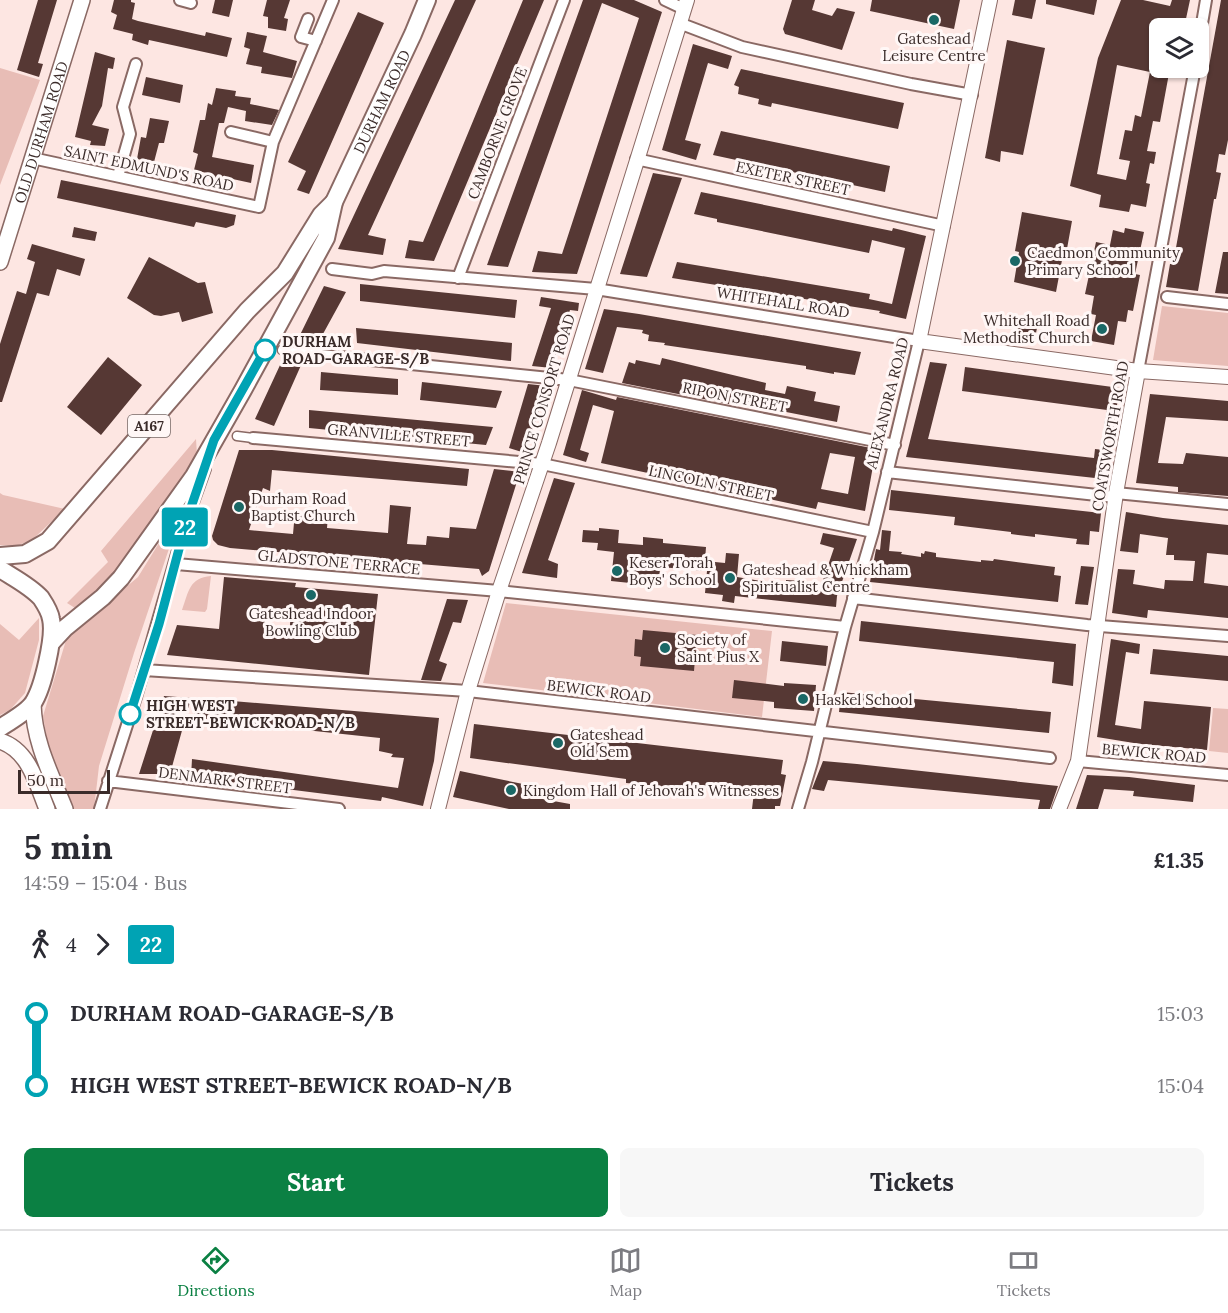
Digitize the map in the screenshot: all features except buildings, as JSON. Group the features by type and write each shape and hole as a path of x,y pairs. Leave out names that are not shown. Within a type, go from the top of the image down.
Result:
{"main road":[{"name":"OLD DURHAM ROAD","path":"0,262 82,0"},
{"name":"DURHAM ROAD","path":"334,202 427,0"},
{"name":"A167","path":"52,642 121,578 194,476 324,242 334,202"},
{"name":"A167","path":"0,556 25,554 48,541 247,311 285,273 321,215 334,202"},
{"name":"A167","path":"0,569 41,598 51,618 52,642 33,704"},
{"path":"0,728 33,704"},
{"path":"33,704 38,742 65,809"},
{"path":"0,741 15,747 24,758 47,809"}],"street":[{"path":"231,132 273,142 333,0"},
{"name":"CAMBORNE GROVE","path":"458,278 564,0"},
{"path":"665,0 686,4"},
{"name":"ALEXANDRA ROAD","path":"798,809 844,627 873,532 895,445 972,95 990,0"},
{"path":"1203,18 1206,0"},
{"name":"PRINCE CONSORT ROAD","path":"438,809 468,691 569,380 686,4"},
{"path":"308,19 301,37 316,41"},
{"path":"679,23 742,47 972,95"},
{"path":"118,176 130,134 123,107 136,64"},
{"name":"COATSWORTH ROAD","path":"1059,809 1078,761 1115,495 1193,78"},
{"name":"SAINT EDMUND'S ROAD","path":"32,158 259,207 273,142"},
{"name":"EXETER STREET","path":"636,159 944,226"},
{"name":"WHITEHALL ROAD","path":"332,269 372,274 384,271 596,289 919,341 1138,371 1228,377"},
{"path":"1167,297 1228,304"},
{"path":"282,350 301,353"},
{"name":"RIPON STREET","path":"301,353 569,380 895,445"},
{"path":"237,436 253,438"},
{"name":"GRANVILLE STREET","path":"253,438 542,464"},
{"path":"100,809 176,564 187,519 214,440"},
{"name":"LINCOLN STREET","path":"542,464 873,532"},
{"path":"887,472 1228,504"},
{"name":"GLADSTONE TERRACE","path":"176,564 499,591 844,627"},
{"path":"853,598 1097,625 1228,636"},
{"name":"BEWICK ROAD","path":"144,670 468,691 1050,758"},
{"name":"BEWICK ROAD","path":"1078,761 1228,775"},
{"name":"DENMARK STREET","path":"108,781 339,809"}],"shaded area":[{"path":"0,68 40,80 0,185"},
{"path":"1162,306 1228,313 1228,366 1153,360"},
{"path":"196,439 197,455 128,558 94,593 75,608 67,603 108,562 101,551"},
{"path":"0,493 65,509 32,540 16,546 0,545"},
{"path":"185,501 99,766 94,809 72,809 48,746 43,716 67,637 138,577"},
{"path":"211,576 205,612 182,610 188,591 194,583 198,579"},
{"path":"506,603 772,631 762,717 483,683"},
{"path":"39,618 39,640 25,693 10,710 0,715 0,624 19,640"},
{"path":"1213,708 1228,709 1228,753 1209,751"}],"bus line":[{"name":"22","path":"130,714 159,624 187,519 214,440 265,350"}],"place":[{"name":"Gateshead Leisure Centre","path":"934,20"},
{"name":"Caedmon Community Primary School","path":"1015,261"},
{"name":"Whitehall Road Methodist Church","path":"1102,329"},
{"name":"DURHAM ROAD-GARAGE-S/B","path":"265,350"},
{"name":"Durham Road Baptist Church","path":"239,507"},
{"name":"Keser Torah Boys' School","path":"617,571"},
{"name":"Gateshead & Whickham Spiritualist Centre","path":"730,578"},
{"name":"Gateshead Indoor Bowling Club","path":"311,595"},
{"name":"Society of Saint Pius X","path":"665,648"},
{"name":"Haskel School","path":"803,699"},
{"name":"HIGH WEST STREET-BEWICK ROAD-N/B","path":"130,714"},
{"name":"Gateshead Old Sem","path":"558,743"},
{"name":"Kingdom Hall of Jehovah's Witnesses","path":"511,790"}]}
